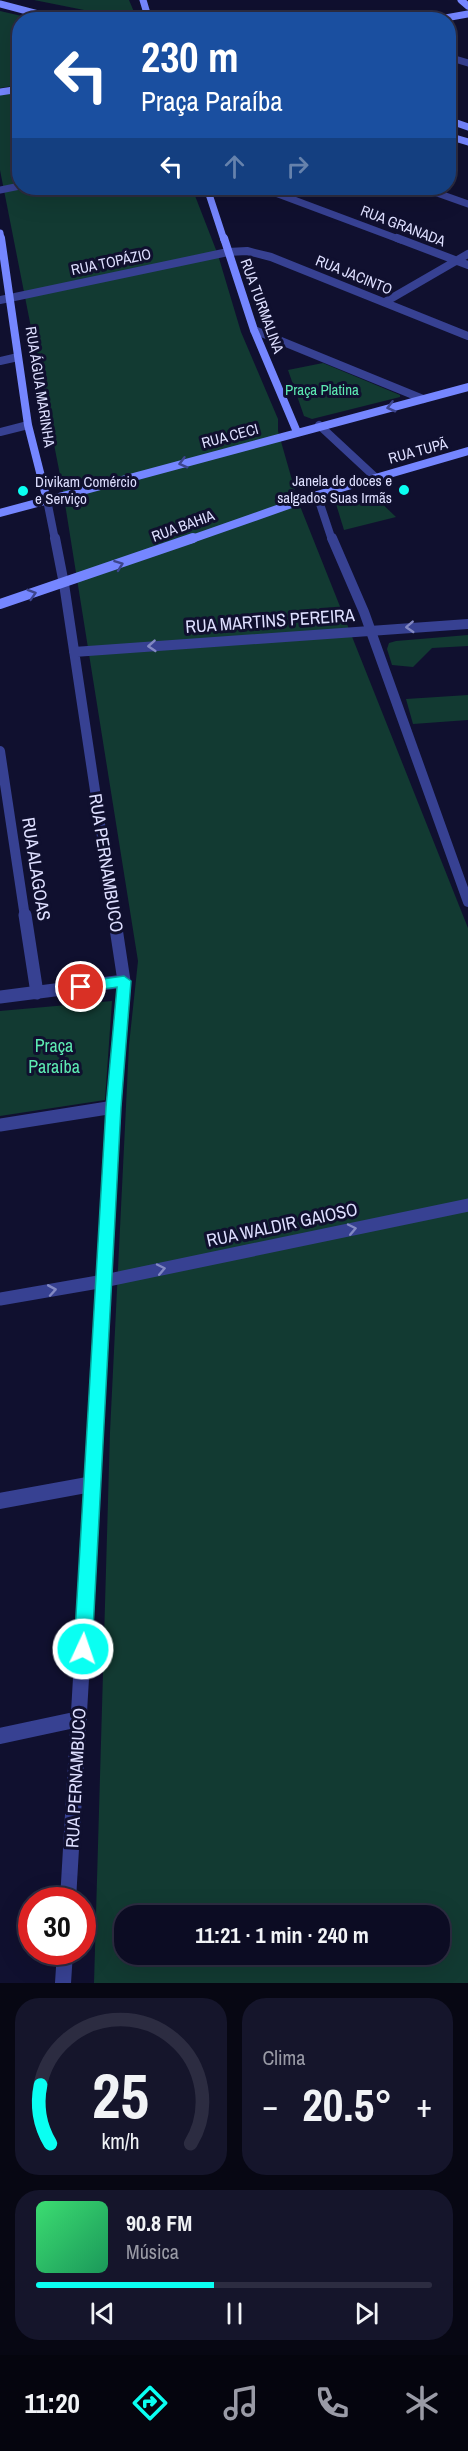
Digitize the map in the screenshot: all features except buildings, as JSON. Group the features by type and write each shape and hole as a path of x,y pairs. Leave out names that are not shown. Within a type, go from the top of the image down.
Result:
{"main road":[{"path":"461,0 468,6"},
{"path":"0,4 30,12"},
{"name":"RUA TURMALINA","path":"209,195 254,330 297,432"},
{"name":"RUA ÁGUA MARINHA","path":"0,238 11,297 28,425 47,500"},
{"name":"RUA CECI","path":"0,513 319,425 468,387"},
{"name":"RUA TUPÃ","path":"375,477 468,452"},
{"name":"RUA BAHIA","path":"0,604 375,477"}],"street":[{"name":"RUA GRANADA","path":"281,195 468,265"},
{"path":"443,195 468,204"},
{"name":"RUA JACINTO","path":"228,252 247,251 271,257 468,336"},
{"name":"RUA TOPÁZIO","path":"0,300 228,252"},
{"path":"385,302 468,254"},
{"path":"254,330 423,399"},
{"path":"0,361 18,357"},
{"path":"0,432 28,425"},
{"path":"319,425 375,477"},
{"path":"317,495 339,559 370,629 468,902"},
{"name":"RUA ÁGUA MARINHA","path":"47,500 64,584 74,652"},
{"name":"RUA MARTINS PEREIRA","path":"74,652 370,629 468,624"},
{"name":"RUA PERNAMBUCO","path":"69,1887 114,1107 124,981 74,652"},
{"name":"RUA ALAGOAS","path":"0,751 37,993"},
{"path":"0,997 124,981"},
{"path":"0,1125 114,1107"},
{"name":"RUA WALDIR GAIOSO","path":"0,1299 104,1281 468,1205"},
{"path":"0,1501 92,1484"},
{"path":"0,1736 79,1719"},
{"path":"63,1983 64,1965"}],"green space":[{"path":"34,0 129,0 134,12 94,12"},
{"path":"0,11 12,14 12,86 0,88"},
{"path":"12,92 12,195 195,195 218,255 241,332 278,419 278,431 298,501 468,928 468,1983 94,1983 110,1432 129,1045 138,961 62,485 0,170 0,94"},
{"name":"Praça Platina","path":"323,363 400,395 400,397 312,419 304,416 288,370"},
{"path":"373,495 396,517 344,530 336,504"},
{"path":"468,635 468,646 432,648 413,667 392,665 387,649 389,643 396,641"},
{"path":"468,695 468,720 413,724 406,699"},
{"name":"Praça Paraíba","path":"112,1001 105,1100 0,1116 0,1011"}],"place":[{"name":"Janela de doces e salgados Suas Irmãs","path":"404,490"},
{"name":"Divikam Comércio e Serviço","path":"23,491"}],"route":[{"path":"81,987 124,981 114,1107 83,1649"}]}
